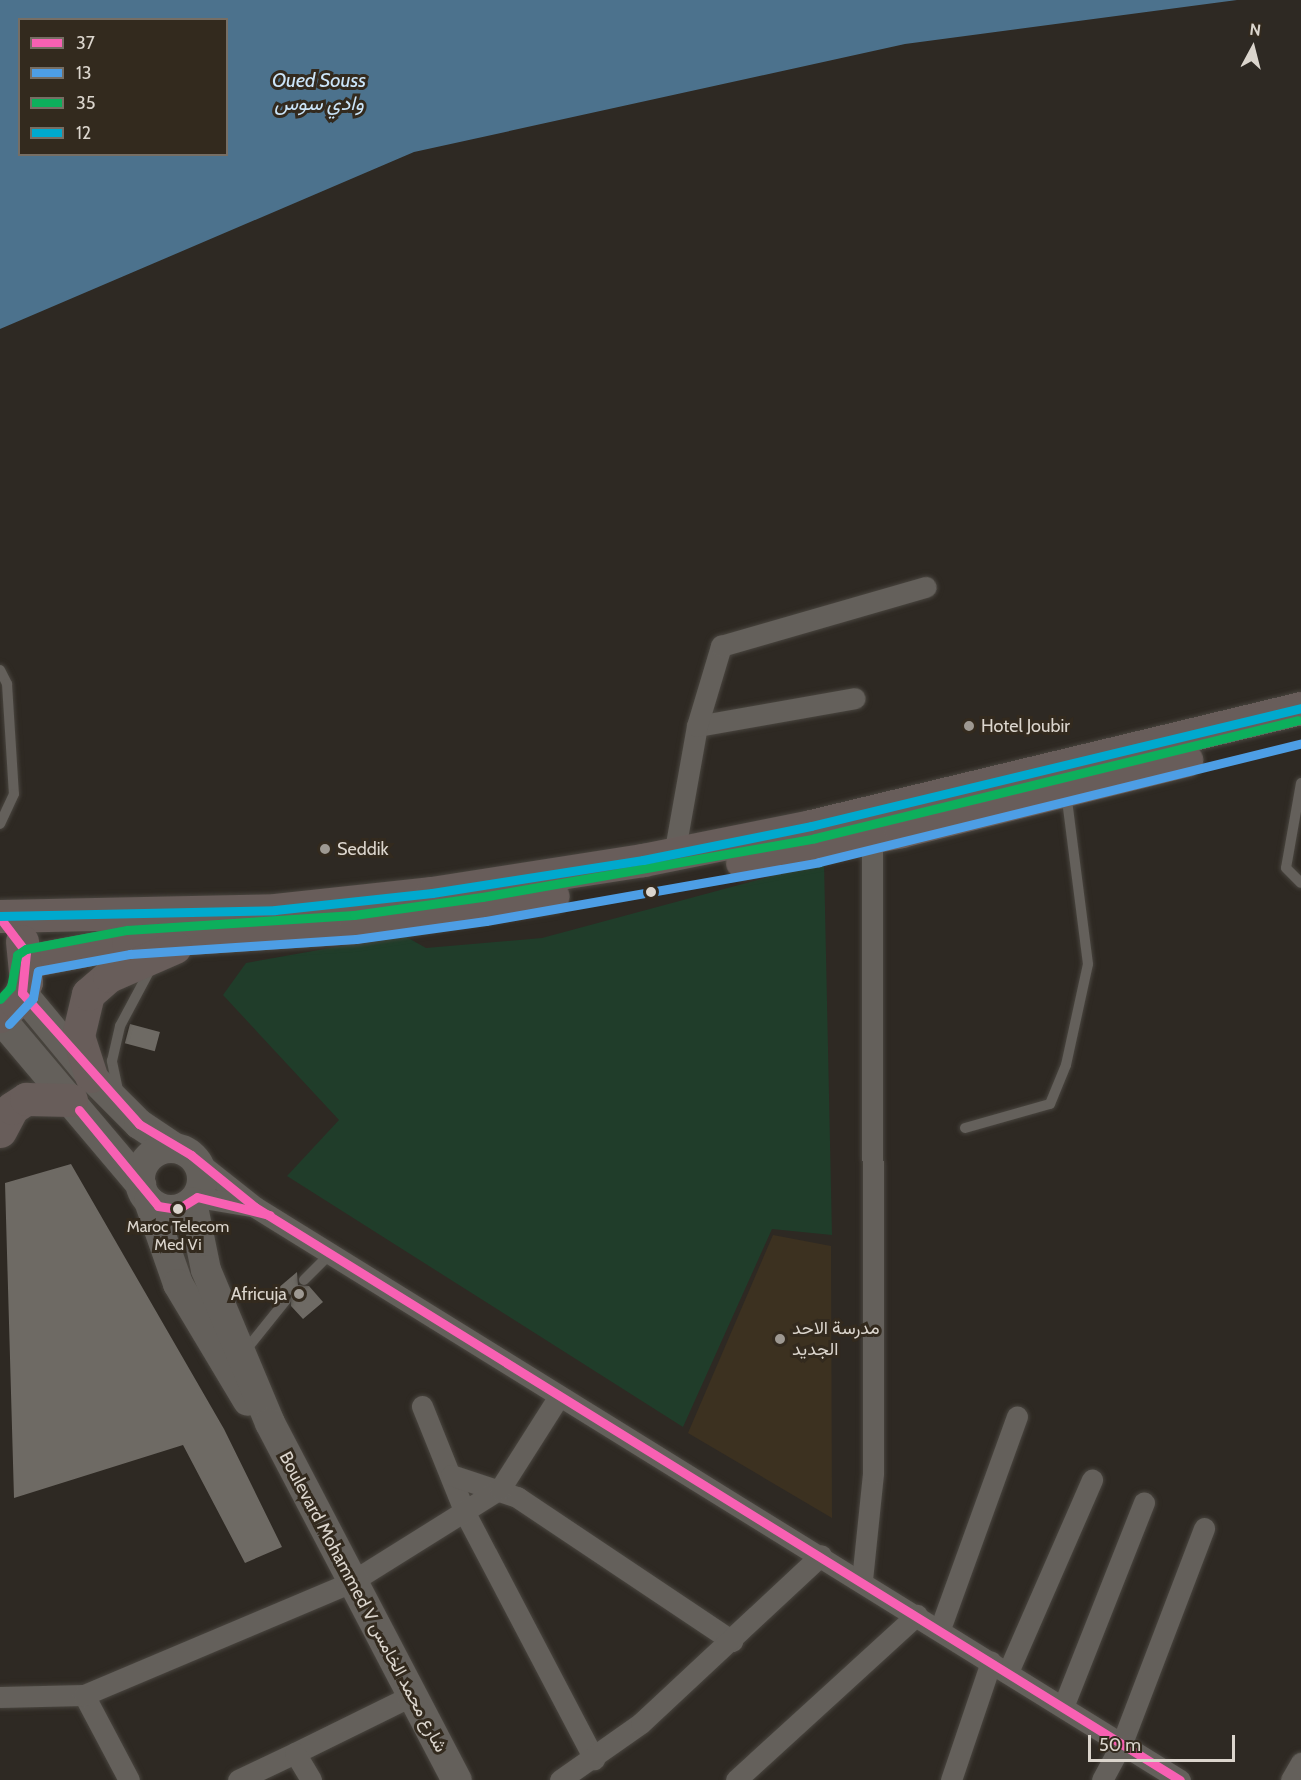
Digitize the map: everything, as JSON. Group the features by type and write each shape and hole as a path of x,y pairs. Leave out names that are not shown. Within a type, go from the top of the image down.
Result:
{"main road":[{"path":"28,961 128,942 355,927 484,909 872,824 1301,708"},
{"path":"0,917 274,910 432,893 872,824 1065,789 1301,732"},
{"path":"0,917 18,934 28,961 22,993 0,1017"},
{"path":"0,1131 12,1108 26,1099 81,1088 79,1049 81,1006 97,983 193,939"},
{"name":"Boulevard Mohammed V شارع محمد الخامس","path":"22,993 81,1088 111,1155 145,1193 178,1284 248,1401 270,1423"},
{"name":"Boulevard Mohammed V شارع محمد الخامس","path":"0,1017 81,1088 126,1110 186,1155"},
{"path":"186,1155 202,1180 195,1200 168,1209 145,1193 148,1158 186,1155"},
{"name":"Boulevard Mohammed V شارع محمد الخامس","path":"195,1200 206,1270 244,1354 270,1423 411,1696 458,1780"}],"street":[{"path":"674,855 697,726 721,646 926,587"},
{"path":"697,726 855,698"},
{"path":"862,1580 873,1473 872,824"},
{"path":"186,1155 255,1207 559,1396 862,1580 1180,1780"},
{"path":"195,1200 255,1207"},
{"path":"0,1696 84,1695 351,1582 465,1513 500,1489 559,1396"},
{"path":"422,1406 465,1513 594,1759"},
{"path":"940,1629 1017,1416"},
{"path":"451,1475 500,1489 732,1641"},
{"path":"951,1780 1000,1667 1092,1480"},
{"path":"1063,1707 1144,1502"},
{"path":"1102,1780 1122,1743 1204,1528"},
{"path":"560,1780 594,1759 732,1641 821,1555"},
{"path":"736,1780 917,1615"},
{"path":"84,1695 129,1780"},
{"path":"238,1780 411,1696"},
{"path":"295,1753 311,1780"},
{"path":"1291,1780 1301,1763"}],"lane":[{"path":"0,669 7,684 14,794 0,824"},
{"path":"1301,783 1286,868 1301,883"},
{"path":"964,1128 1050,1104 1066,1065 1088,964 1065,789"},
{"path":"126,1110 112,1061 120,1026 155,956"},
{"path":"304,1280 331,1253"},
{"path":"244,1354 252,1336 286,1300"}],"shaded area":[{"name":"مدرسة الاحد الجديد","path":"773,1235 831,1246 832,1518 688,1433"}],"green space":[{"path":"824,862 832,1235 772,1229 683,1427 287,1176 339,1120 223,995 246,963 403,935 426,948 542,938"}],"water":[{"name":"Oued Souss وادي سوس","path":"0,0 1237,0 905,44 414,152 0,329"}],"building":[{"path":"130,1024 160,1032 155,1051 125,1043"},
{"path":"71,1164 224,1429 282,1547 245,1563 183,1445 14,1498 5,1183"},
{"name":"Africuja","path":"297,1272 298,1285 309,1286 323,1302 303,1319 291,1306 291,1295 277,1289"}],"transit line":[{"name":"12","path":"0,916 275,910 432,893 643,860 811,826 1301,708"},
{"name":"35","path":"0,999 11,987 17,955 26,949 127,930 354,915 482,897 815,838 1298,720"},
{"name":"13","path":"9,1024 33,998 38,971 130,954 356,939 486,921 819,862 1301,744"},
{"name":"37","path":"0,918 26,952 22,993 139,1124 191,1155 255,1207 1180,1780"},
{"name":"37","path":"79,1110 158,1206 178,1209 197,1197 270,1215"}],"place":[{"name":"Hotel Joubir","path":"969,726"},
{"name":"Seddik","path":"325,849"},
{"name":"Maroc Telecom Med Vi","path":"178,1209"},
{"name":"Africuja","path":"299,1294"},
{"name":"مدرسة الاحد الجديد","path":"780,1339"}]}
